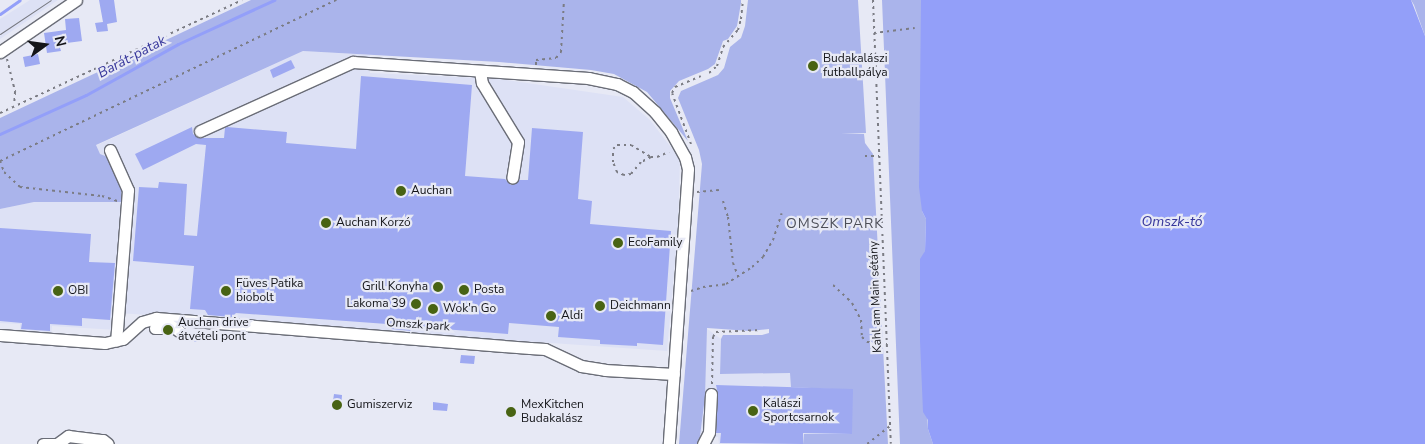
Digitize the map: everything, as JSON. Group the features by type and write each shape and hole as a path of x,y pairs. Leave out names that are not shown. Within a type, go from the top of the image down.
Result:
{"street":[{"path":"0,51 76,0"},
{"path":"200,131 353,62 588,78 617,84 633,92 655,112 683,152 688,191 669,444"},
{"path":"480,71 482,83 518,142 512,178"},
{"path":"110,150 128,190 120,314 116,341"},
{"path":"120,314 136,318 142,322 156,323 161,331 179,331"},
{"path":"0,335 105,343 123,338 142,322"},
{"name":"Omszk park","path":"156,323 545,349 581,366 605,370 674,374"},
{"path":"703,444 709,432 711,394"},
{"path":"43,444 58,444 68,436 103,440 108,444"}],"path":[{"path":"0,113 242,0"},
{"path":"128,205 102,196 20,188 4,172 0,161 336,0"},
{"path":"536,75 536,60 556,58 561,52 564,0"},
{"path":"709,73 717,66 723,47 738,30 742,19 743,0"},
{"name":"Kahl am Main sétány","path":"873,0 891,444"},
{"path":"874,33 915,28"},
{"path":"0,51 8,60 16,100 14,106"},
{"path":"651,156 642,162 631,174 624,176 618,172 613,162 613,149 617,145 631,145 651,156 657,157 683,152 694,153 672,93 675,86 701,76"},
{"path":"865,156 879,156"},
{"path":"688,191 708,192 719,190"},
{"path":"723,201 728,217 735,274 739,277"},
{"path":"680,292 726,284 739,277 763,257 773,240 782,213"},
{"path":"763,257 767,258"},
{"path":"833,285 852,303 861,320 862,337 867,342 887,343"},
{"path":"711,394 713,337 716,332 761,330"},
{"path":"867,444 890,426"}],"shaded area":[{"path":"30,0 58,0 0,39 0,19"},
{"path":"251,0 741,0 741,3 737,26 728,39 723,41 715,64 708,69 679,81 670,91 670,98 688,141 647,92 614,74 591,70 499,62 303,51 96,145 100,154 110,158 121,186 122,202 34,202 0,209 0,118"},
{"path":"748,0 858,0 866,133 841,134 864,134 865,143 873,154 888,444 803,444 804,434 852,434 852,390 791,387 790,373 720,374 721,339 723,335 762,335 769,333 769,329 750,331 707,328 705,397 699,444 679,444 702,164 699,150 678,98 681,91 718,75 724,68 730,47 741,38 745,26"},
{"path":"882,0 928,0 922,211 926,219 925,251 920,277 928,429 933,444 900,444"},
{"path":"1411,0 1425,0 1425,36 1414,5"},
{"path":"303,51 370,55 370,73 499,79 623,97 650,120 680,159 678,229 667,351 119,313 117,330 52,326 51,338 20,336 20,324 0,323 0,209 34,202 122,201 95,146"},
{"path":"706,328 721,339 720,374 791,373 791,387 853,389 852,435 804,434 803,444 719,444 718,437 700,438 705,397"}],"water":[{"name":"Omszk-tó","path":"921,0 1411,0 1425,36 1425,444 933,444 928,429 928,420 923,412 920,341 920,259 925,251 926,219 922,211 919,187"}],"building":[{"path":"99,0 114,0 117,22 107,24 108,31 97,32 95,23 103,22"},
{"path":"79,18 82,41 59,44 61,51 47,53 44,33 66,30 65,19"},
{"path":"38,54 40,64 25,67 23,57"},
{"path":"291,60 295,68 273,78 270,70"},
{"name":"Auchan Korzó","path":"361,76 472,85 465,176 505,179 511,185 519,180 528,180 532,128 583,132 578,199 592,201 590,224 671,231 663,345 637,343 637,346 600,344 600,340 558,337 559,327 509,323 508,334 417,327 412,331 392,329 387,324 236,313 232,317 208,315 205,310 190,309 194,266 133,261 139,187 158,188 159,182 187,184 184,235 197,236 206,145 196,144 143,170 135,154 192,127 193,134 199,138 224,138 225,128 227,127 287,132 286,143 356,149"},
{"name":"OBI","path":"0,228 91,234 89,262 115,263 110,320 82,318 82,326 50,324 50,331 21,329 22,323 0,321"},
{"path":"186,334 198,335 198,342 183,341"},
{"path":"461,355 475,356 474,364 460,363"},
{"path":"716,385 853,389 852,434 803,433 803,444 720,443 721,433 716,433 718,394"},
{"path":"334,394 342,395 341,408 332,408"},
{"path":"433,402 448,404 447,411 433,410"}],"waterway":[{"path":"0,14 20,0"},
{"name":"Barát-patak","path":"0,134 86,95 178,44 274,0"}],"tram line":[{"path":"0,34 51,0"}],"place":[{"name":"Budakalászi futballpálya","path":"813,66"},
{"name":"Auchan","path":"401,191"},
{"name":"Auchan Korzó","path":"326,223"},
{"name":"EcoFamily","path":"618,243"},
{"name":"Grill Konyha","path":"438,287"},
{"name":"Posta","path":"464,290"},
{"name":"OBI","path":"58,291"},
{"name":"Füves Patika biobolt","path":"226,291"},
{"name":"Lakoma 39","path":"416,304"},
{"name":"Deichmann","path":"600,306"},
{"name":"Wok'n Go","path":"433,309"},
{"name":"Aldi","path":"551,316"},
{"name":"Auchan drive átvételi pont","path":"168,330"},
{"name":"Gumiszerviz","path":"337,405"},
{"name":"Kalászi Sportcsarnok","path":"753,411"},
{"name":"MexKitchen Budakalász","path":"511,412"}],"district":[{"name":"OMSZK PARK","path":"835,224"}]}
